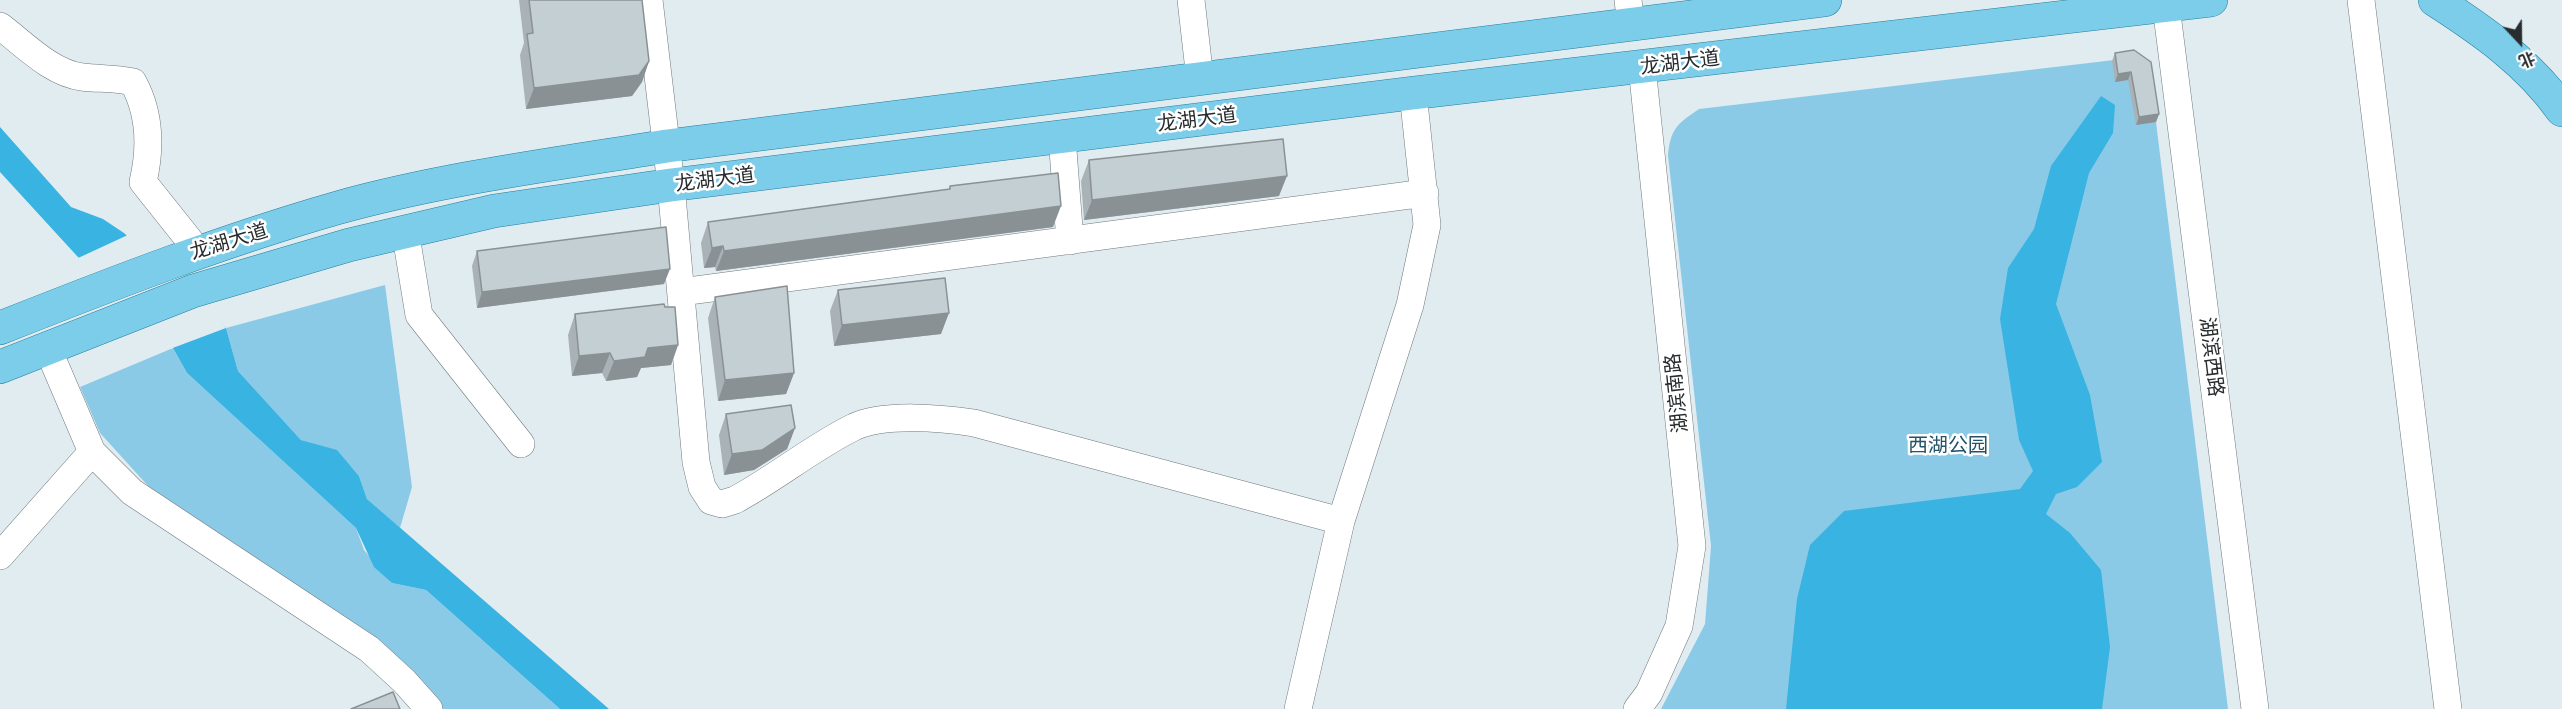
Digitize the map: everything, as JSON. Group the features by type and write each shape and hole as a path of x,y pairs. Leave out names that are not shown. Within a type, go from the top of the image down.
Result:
{"main road":[{"name":"龙湖大道","path":"48,349 193,291 405,230 494,211 671,185 1413,93 2211,0"},
{"path":"2435,0 2485,32 2543,83 2562,110"},
{"name":"龙湖大道","path":"0,328 198,251 339,208 489,174 667,146 1200,79 1629,12 1806,1"},
{"path":"0,367 48,349"}],"street":[{"path":"649,0 671,185 696,462 702,487 711,501 722,504 735,500 856,426 895,419 938,418 974,423 1341,522"},
{"path":"1191,0 1200,79"},
{"path":"2361,0 2448,709"},
{"name":"湖滨西路","path":"2166,6 2255,709"},
{"path":"0,26 47,63 80,77 112,77 133,82 144,101 149,156 143,182 198,251"},
{"name":"湖滨南路","path":"1637,709 1649,693 1679,626 1692,546 1642,67"},
{"path":"1298,709 1341,522 1410,305 1427,225 1413,93"},
{"path":"1062,137 1070,241"},
{"path":"681,292 1425,192"},
{"path":"405,230 419,315 521,444"},
{"path":"48,349 92,452 132,492 369,649 404,681 429,709"},
{"path":"0,556 92,452"}],"green space":[{"name":"西湖公园","path":"2131,58 2148,71 2156,122 2228,709 1661,709 1705,624 1711,546 1668,155 1676,127 1699,109"},
{"path":"385,285 412,487 400,528 367,499 359,476 337,451 301,440 238,371 226,328"},
{"path":"173,348 187,373 356,528 364,550 392,583 426,590 560,709 442,709 373,635 159,498 100,433 80,387"}],"shaded area":[{"path":"2101,96 2115,105 2113,133 2089,173 2056,304 2090,395 2102,462 2077,487 2056,494 2046,514 2070,533 2101,570 2110,647 2102,709 1786,709 1797,599 1810,545 1844,511 2020,489 2033,471 2019,440 2000,319 2008,268 2034,229 2051,166"},
{"path":"0,127 71,207 103,219 124,233 226,328 238,371 301,440 337,450 359,476 367,499 609,709 560,709 426,590 392,583 374,567 356,528 187,373 173,348 77,256 0,172"}],"pier":[{"path":"130,234 194,294 226,328 170,349 76,259"}],"building":[{"path":"529,0 642,0 649,61 639,75 534,88 527,34 533,33"},
{"path":"2134,50 2151,62 2159,114 2139,117 2131,72 2118,74 2115,53"},
{"path":"1283,139 1287,176 1092,200 1089,160"},
{"path":"1058,173 1061,206 724,251 723,246 712,248 708,222 950,189 950,186"},
{"path":"666,227 670,269 482,292 477,251"},
{"path":"945,278 949,313 842,325 838,290"},
{"path":"787,286 794,373 725,380 715,297"},
{"path":"664,304 665,307 675,307 678,345 648,348 645,357 614,361 610,353 579,356 575,314"},
{"path":"791,405 795,428 762,450 732,454 726,414"},
{"path":"393,692 400,709 351,709"}]}
